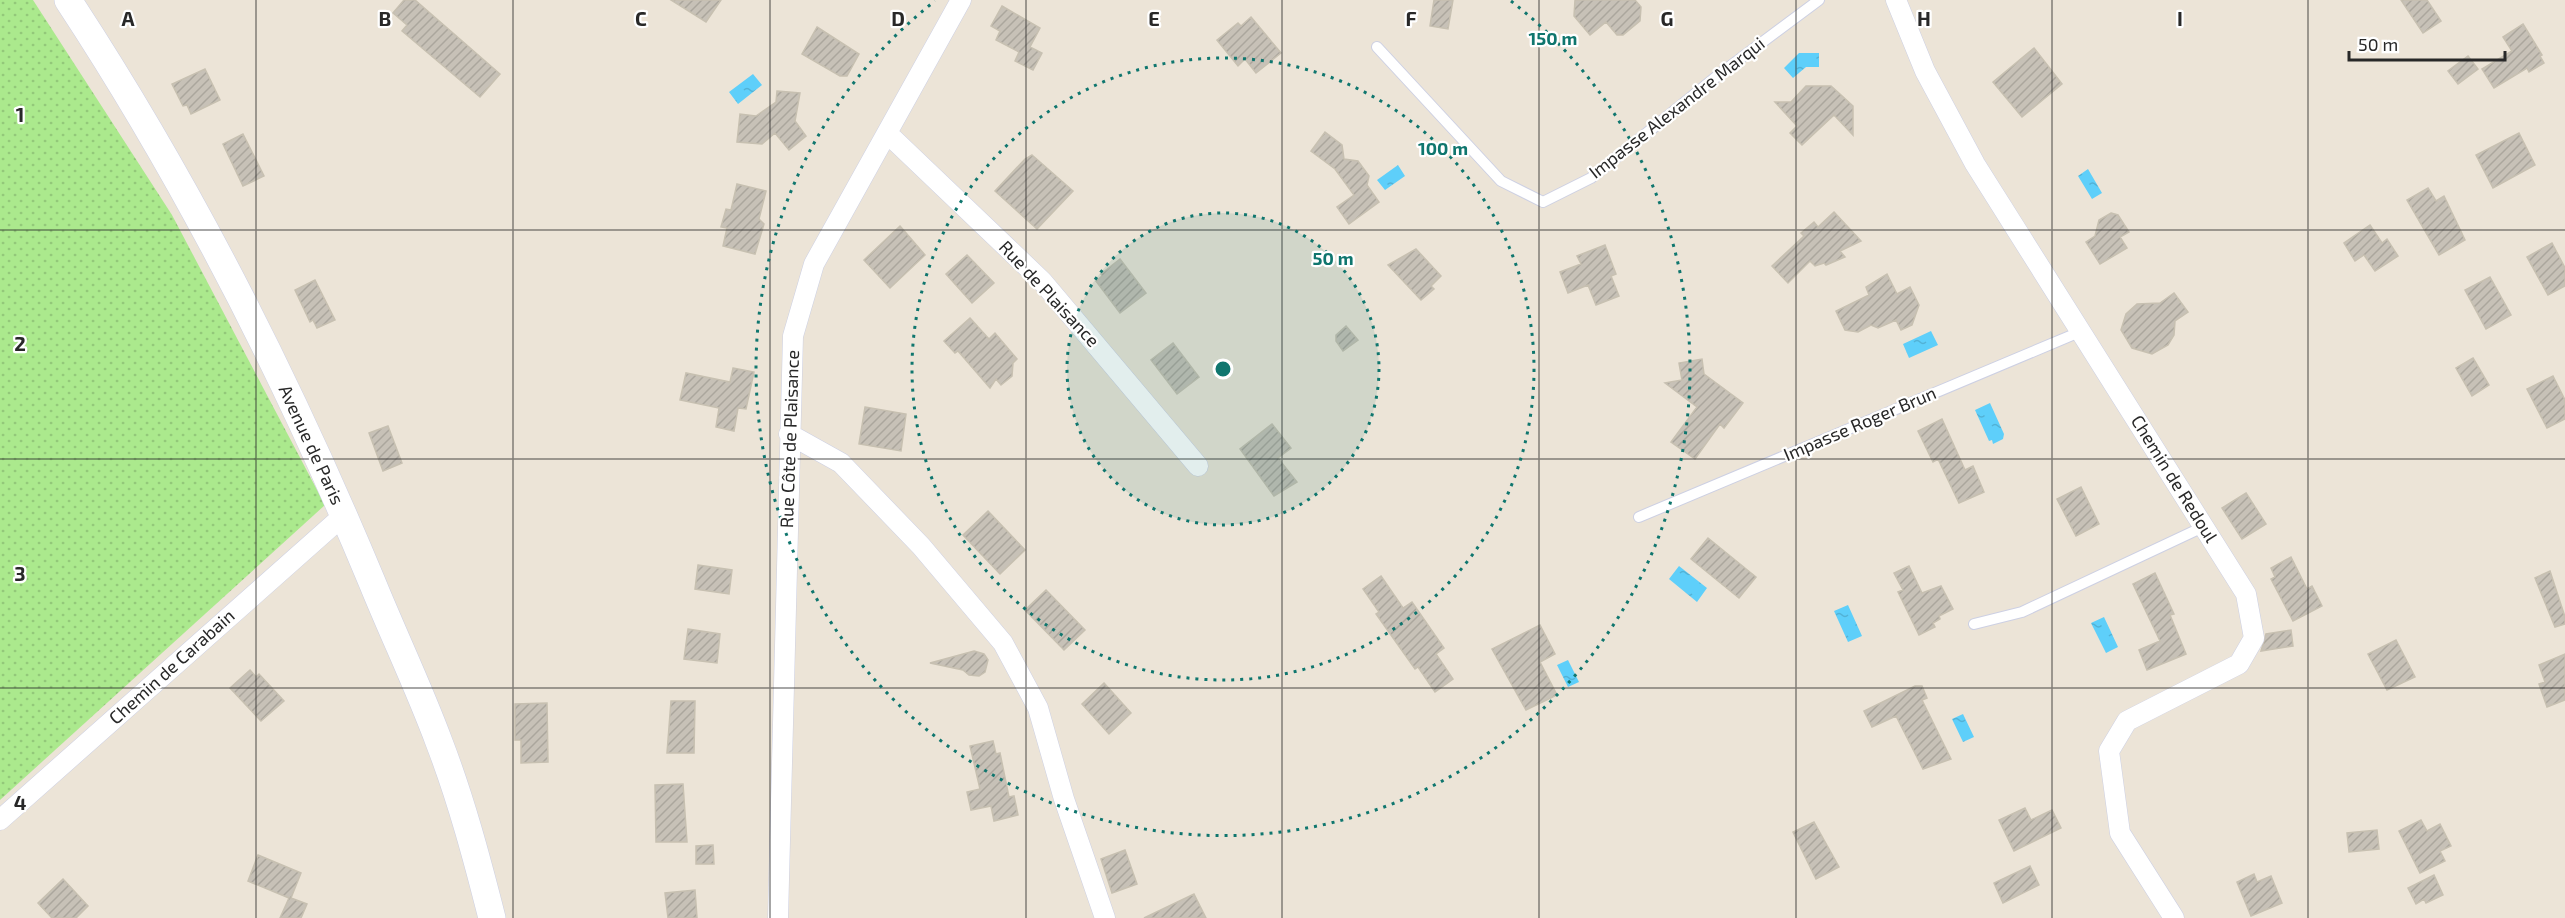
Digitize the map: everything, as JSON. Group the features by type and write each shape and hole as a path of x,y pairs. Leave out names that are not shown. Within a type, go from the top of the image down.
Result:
{"main road":[{"name":"Avenue de Paris","path":"68,0 111,66 234,279 344,515 439,743 474,849 492,918"}],"street":[{"name":"Rue Côte de Plaisance","path":"778,918 793,336 814,264 961,0"},
{"name":"Chemin de Redoul","path":"1896,0 1925,71 1975,164 2246,594 2254,638 2239,664 2127,721 2109,751 2120,833 2174,918"},
{"name":"Rue de Plaisance","path":"888,133 1042,281 1198,466"},
{"path":"789,434 841,463 921,546 1003,643 1038,708 1064,799 1105,918"},
{"name":"Chemin de Carabain","path":"0,820 344,515"}],"lane":[{"name":"Impasse Alexandre Marqui","path":"1377,47 1502,181 1543,202 1591,178 1721,73 1819,0"},
{"name":"Impasse Roger Brun","path":"1639,517 2082,331"},
{"path":"1974,624 2022,612 2204,526"}],"green space":[{"path":"0,0 33,0 172,215 325,505 0,800"}],"water":[{"path":"1799,53 1819,53 1819,67 1806,67 1793,78 1784,68"},
{"path":"753,74 762,85 738,104 729,92"},
{"path":"1398,165 1405,176 1385,190 1377,180"},
{"path":"2088,169 2102,193 2092,199 2078,176"},
{"path":"1931,331 1938,345 1909,358 1903,344"},
{"path":"1990,403 2004,434 2003,439 1993,444 1992,440 1989,441 1975,410"},
{"path":"1679,566 1707,588 1697,602 1669,579"},
{"path":"1848,605 1862,636 1848,642 1834,611"},
{"path":"2104,617 2118,647 2106,653 2091,623"},
{"path":"1568,660 1579,682 1568,687 1557,665"},
{"path":"1963,714 1974,737 1963,742 1952,719"}],"building":[{"path":"404,0 415,0 500,74 480,97 402,31 407,25 393,13"},
{"path":"671,0 721,0 706,22"},
{"path":"1434,0 1453,0 1448,29 1430,26"},
{"path":"1575,0 1635,0 1641,7 1640,21 1623,35 1617,35 1606,22 1590,35 1574,16"},
{"path":"2401,0 2427,0 2441,21 2423,33"},
{"path":"1002,6 1040,28 1030,47 1042,53 1033,70 1015,61 1019,52 996,40 1000,31 991,26"},
{"path":"1251,17 1281,53 1256,73 1245,59 1238,66 1217,40 1238,23 1241,26"},
{"path":"2523,24 2542,55 2540,56 2544,63 2529,72 2527,68 2494,88 2482,69 2512,51 2503,37"},
{"path":"817,27 859,54 847,76 840,76 802,54"},
{"path":"2034,48 2062,84 2022,117 1993,82"},
{"path":"2468,56 2478,69 2458,84 2448,71"},
{"path":"205,69 220,100 191,114 187,105 183,106 172,84"},
{"path":"1806,86 1831,86 1853,106 1853,135 1834,115 1802,145 1790,133 1797,126 1775,102 1791,102"},
{"path":"777,91 800,93 795,121 806,136 789,150 775,133 762,144 737,142 740,114 756,116 776,102"},
{"path":"1325,132 1342,145 1344,159 1358,161 1369,176 1367,185 1379,202 1349,224 1337,207 1354,195 1335,169 1311,151"},
{"path":"2519,133 2535,165 2493,188 2476,155"},
{"path":"243,134 264,176 243,186 223,144"},
{"path":"1032,155 1073,191 1037,229 995,191 1025,159"},
{"path":"737,184 766,191 759,219 764,224 755,254 723,246 727,228 721,227 726,209 731,210"},
{"path":"2428,188 2436,201 2444,196 2465,240 2439,255 2407,200"},
{"path":"1834,212 1861,241 1840,251 1845,257 1826,265 1824,263 1815,266 1810,261 1788,283 1772,266 1804,236 1801,233 1814,222 1818,227"},
{"path":"2111,213 2118,215 2129,232 2120,237 2127,248 2100,264 2086,242 2095,236 2099,220"},
{"path":"2370,225 2382,243 2387,239 2398,256 2375,271 2364,255 2355,261 2344,243"},
{"path":"900,226 925,255 890,288 864,260"},
{"path":"2552,243 2565,268 2565,286 2548,295 2527,257"},
{"path":"1605,245 1616,274 1611,276 1619,296 1596,305 1588,285 1568,293 1560,272 1581,264 1577,256"},
{"path":"1416,249 1441,276 1431,286 1434,289 1421,300 1388,265"},
{"path":"967,255 994,283 972,303 946,274"},
{"path":"1120,259 1146,293 1120,313 1096,281"},
{"path":"1887,274 1897,294 1910,287 1919,305 1912,325 1901,330 1896,320 1878,328 1871,325 1858,332 1845,330 1836,311 1869,295 1866,287"},
{"path":"2490,277 2511,315 2486,329 2465,290"},
{"path":"315,280 335,320 317,328 313,320 310,322 295,290"},
{"path":"2174,293 2188,312 2175,321 2174,335 2168,345 2152,354 2132,348 2121,330 2126,314 2137,304 2160,303"},
{"path":"970,318 989,339 995,333 1017,359 1013,363 1012,376 1001,385 996,379 990,388 958,351 955,353 944,341"},
{"path":"1346,326 1358,340 1343,351 1336,341 1336,335"},
{"path":"1173,343 1199,377 1177,394 1151,360"},
{"path":"2473,358 2489,385 2472,396 2456,368"},
{"path":"1702,359 1704,374 1743,403 1724,428 1720,424 1695,459 1671,442 1697,407 1665,383 1682,380 1679,363"},
{"path":"733,368 754,372 746,409 738,408 734,431 716,427 719,408 680,400 686,373 730,382"},
{"path":"2553,376 2565,400 2565,419 2547,428 2527,389"},
{"path":"865,407 906,414 901,451 859,444"},
{"path":"1942,419 1965,470 1973,466 1984,492 1959,503 1938,459 1933,462 1918,431"},
{"path":"1272,424 1291,448 1278,458 1297,482 1274,496 1240,449"},
{"path":"388,426 402,463 383,471 369,433"},
{"path":"2081,487 2099,524 2076,536 2057,499"},
{"path":"2246,493 2266,524 2242,539 2222,508"},
{"path":"988,511 1025,550 1000,574 963,535"},
{"path":"1708,538 1756,577 1739,598 1691,559"},
{"path":"2291,557 2307,589 2312,586 2322,606 2293,621 2271,579 2275,577 2271,568"},
{"path":"698,565 732,570 729,594 695,589"},
{"path":"1909,566 1922,593 1941,586 1953,609 1939,616 1940,619 1933,623 1935,627 1919,635 1898,592 1903,590 1894,573"},
{"path":"2550,571 2565,617 2565,624 2555,627 2535,578"},
{"path":"2155,573 2174,614 2170,615 2186,654 2147,670 2139,650 2160,641 2133,584"},
{"path":"1381,576 1403,608 1412,602 1444,648 1436,654 1453,679 1435,692 1418,667 1415,669 1376,614 1379,612 1363,589"},
{"path":"1046,590 1085,630 1064,650 1025,610"},
{"path":"1540,625 1555,654 1540,662 1557,695 1526,710 1492,649"},
{"path":"688,629 720,634 717,663 684,659"},
{"path":"2291,630 2293,646 2261,651 2266,634"},
{"path":"2396,640 2415,677 2387,690 2368,654"},
{"path":"974,651 984,654 988,660 985,672 979,676 930,663"},
{"path":"2565,654 2565,700 2547,707 2539,684 2545,682 2539,665"},
{"path":"250,670 256,677 259,674 284,701 261,721 230,688"},
{"path":"1104,683 1131,713 1109,734 1082,704"},
{"path":"1915,686 1922,686 1927,698 1922,700 1951,759 1923,769 1896,716 1872,727 1864,711"},
{"path":"671,701 695,701 694,753 667,753"},
{"path":"547,703 548,762 521,763 521,740 515,740 515,704"},
{"path":"993,741 996,754 1000,753 1009,797 1014,796 1018,815 994,821 991,806 971,810 967,792 980,789 970,746"},
{"path":"683,784 687,842 656,842 655,785"},
{"path":"2025,808 2031,820 2052,810 2061,828 2014,851 1999,820"},
{"path":"2421,820 2427,831 2440,824 2451,846 2440,851 2445,861 2420,873 2399,831"},
{"path":"1814,822 1839,867 1816,879 1793,832"},
{"path":"2377,830 2379,849 2349,852 2347,833"},
{"path":"713,845 714,864 696,864 696,846"},
{"path":"1125,850 1137,884 1112,893 1101,859"},
{"path":"258,855 301,873 291,898 307,904 301,918 280,918 289,898 248,881"},
{"path":"2030,866 2039,885 2003,903 1994,883"},
{"path":"2254,874 2257,882 2271,876 2282,903 2251,916 2237,882"},
{"path":"2434,875 2443,895 2426,903 2424,899 2416,904 2408,888"},
{"path":"63,879 88,906 76,918 52,918 38,903"},
{"path":"695,890 697,918 668,918 665,893"},
{"path":"1194,894 1206,918 1144,918"}]}
